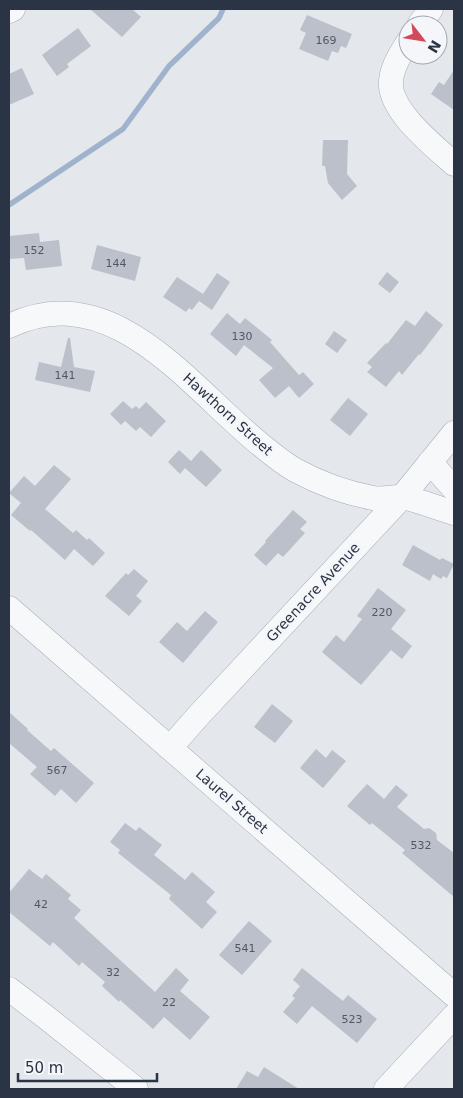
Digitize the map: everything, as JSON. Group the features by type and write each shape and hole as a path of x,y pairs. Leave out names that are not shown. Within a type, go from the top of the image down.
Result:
{"street":[{"path":"9,11 13,9"},
{"path":"398,61 391,80 394,100 402,113 454,164"},
{"name":"Hawthorn Street","path":"9,326 50,313 81,314 111,324 140,340 161,355 248,434 294,470 348,492 381,499 402,497 454,513"},
{"name":"Greenacre Avenue","path":"170,748 199,714 402,497 454,433"},
{"path":"430,462 454,488"},
{"name":"Laurel Street","path":"9,608 454,995"},
{"path":"9,989 136,1089"},
{"path":"386,1089 454,1016"}],"building":[{"path":"90,9 132,9 141,17 122,37"},
{"path":"307,15 352,34 346,48 341,46 338,53 332,51 328,61 299,49 306,33 300,30"},
{"path":"78,28 91,46 67,64 69,67 57,76 42,55"},
{"path":"22,68 34,94 9,105 9,74"},
{"path":"454,70 454,110 431,94 439,82 444,85"},
{"path":"323,140 348,140 347,174 357,186 342,200 328,183 325,166 322,166"},
{"path":"39,233 40,242 59,240 62,266 26,270 24,258 9,259 9,236"},
{"path":"97,245 141,257 135,281 91,269"},
{"path":"387,272 399,282 390,293 378,284"},
{"path":"217,273 230,282 212,310 199,301 192,310 189,308 186,312 163,297 177,277 203,294"},
{"path":"426,311 443,325 402,375 399,371 386,387 367,372 372,367 367,363 387,344 406,320 415,326"},
{"path":"227,313 240,324 245,318 272,340 270,342 299,375 303,372 314,384 299,398 289,386 275,398 259,380 273,368 244,345 236,356 210,334"},
{"path":"334,331 347,340 337,353 325,344"},
{"path":"68,338 70,338 74,367 95,371 90,392 35,380 39,362 61,367"},
{"path":"348,398 368,414 350,436 330,420"},
{"path":"123,401 132,409 136,406 139,409 146,402 166,421 151,437 140,427 136,431 125,421 121,425 110,414"},
{"path":"179,450 191,461 201,450 222,470 206,487 185,468 180,474 168,462"},
{"path":"54,465 71,479 45,509 73,533 76,530 87,540 89,538 105,553 93,566 74,549 65,560 11,515 21,503 9,493 24,476 35,486"},
{"path":"293,510 307,522 300,529 305,533 283,557 278,553 266,566 254,555"},
{"path":"413,545 440,560 442,558 454,564 447,578 443,576 441,579 433,574 430,581 402,565"},
{"path":"134,569 148,581 136,596 142,601 129,616 105,596 126,573 128,575"},
{"path":"378,588 406,610 391,629 412,646 402,659 391,650 361,685 322,652 336,635 344,642 362,619 357,616"},
{"path":"205,611 218,622 183,663 159,642 177,622 187,631"},
{"path":"272,704 293,721 275,743 254,727"},
{"path":"9,712 51,751 54,748 94,783 76,803 61,789 55,796 30,774 37,767 9,743"},
{"path":"316,749 326,758 332,750 346,761 323,788 300,768"},
{"path":"367,784 384,799 396,785 408,795 397,807 424,829 429,828 436,833 437,840 454,853 454,897 402,853 405,850 372,823 370,825 347,806"},
{"path":"125,823 136,831 139,827 162,845 154,855 185,880 192,872 215,892 206,902 217,912 202,929 169,899 171,895 118,853 120,850 110,842"},
{"path":"29,869 42,879 46,874 71,895 68,899 81,910 74,918 155,992 176,968 189,980 180,991 210,1017 190,1040 164,1017 153,1029 102,986 105,982 82,962 79,966 53,942 50,946 9,912 9,893"},
{"path":"249,921 272,941 242,975 219,955"},
{"path":"302,968 343,1001 348,995 377,1019 357,1043 312,1006 297,1024 283,1012 295,998 292,996 300,986 293,980"},
{"path":"264,1067 299,1089 236,1089 247,1071 258,1077"}],"waterway":[{"path":"9,205 123,129 169,66 219,18 223,9"}]}
